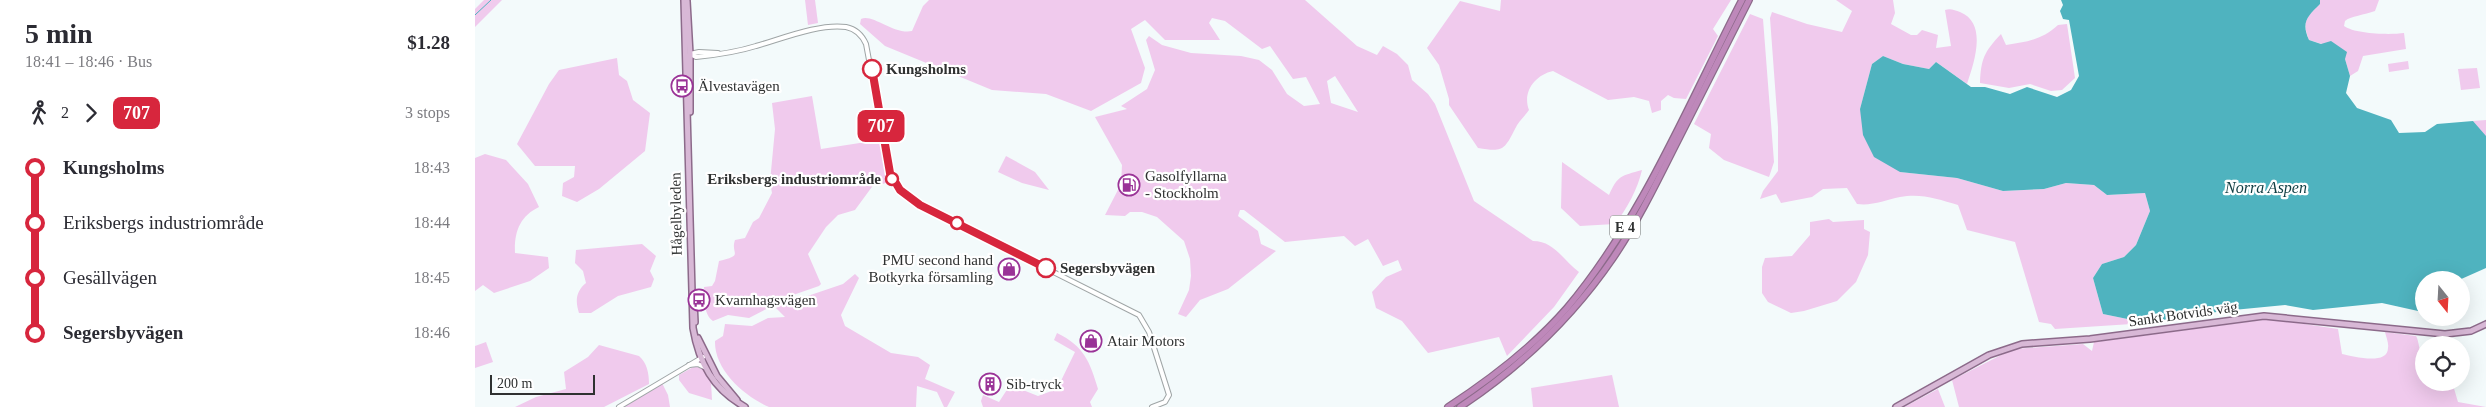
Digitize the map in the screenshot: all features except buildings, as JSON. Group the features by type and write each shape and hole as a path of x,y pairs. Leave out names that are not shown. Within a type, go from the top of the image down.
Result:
{"highway":[{"name":"E 4","path":"1448,407 1498,372 1544,332 1566,309 1609,254 1637,205 1742,0"},
{"name":"E 4","path":"1460,407 1502,377 1548,336 1592,287 1614,257 1643,209 1749,0"}],"main road":[{"name":"Hågelbyleden","path":"685,0 691,311 705,368 720,389 745,407"},
{"name":"Sankt Botvids väg","path":"1896,407 1989,355 2022,344 2098,338 2264,316 2445,334 2471,331 2486,324"},
{"name":"Hågelbyleden","path":"702,357 723,384 745,407"}],"street":[{"path":"687,54 696,57 741,50 804,33 839,27 854,30 861,35 868,51 890,173 900,190 920,205 1139,316 1149,332 1169,395 1165,402 1153,407"},
{"path":"619,407 702,357"},
{"path":"680,369 695,364 705,368"}],"shaded area":[{"path":"484,0 502,0 475,27 475,9"},
{"path":"805,0 815,0 818,23 808,25"},
{"path":"929,0 1305,0 1357,46 1377,55 1383,46 1397,54 1408,65 1412,80 1428,94 1435,104 1474,201 1533,241 1547,244 1553,248 1579,272 1554,307 1507,356 1499,337 1428,353 1402,321 1376,308 1372,292 1386,277 1402,270 1398,260 1383,266 1368,239 1355,246 1344,236 1285,242 1244,210 1240,210 1238,216 1258,231 1261,244 1276,251 1228,289 1200,300 1186,317 1178,314 1189,290 1191,276 1190,259 1184,241 1157,217 1142,212 1130,212 1125,216 1105,215 1121,184 1122,165 1095,117 1127,109 1121,106 1147,89 1155,70 1146,40 1149,36 1162,45 1191,53 1241,56 1259,60 1272,70 1287,94 1304,106 1320,104 1306,77 1293,79 1270,46 1262,49 1225,21 1212,18 1209,23 1220,40 1165,40 1145,20 1131,29 1145,68 1141,83 1091,111 1046,94 992,90 885,46 860,24 861,19 866,18 898,30 912,31 923,6","holes":["1335,76 1358,112 1331,103 1327,81"]},
{"path":"1501,0 1731,0 1713,29 1718,36 1686,99 1674,98 1668,95 1661,101 1661,110 1652,113 1649,101 1634,97 1608,100 1553,71 1541,76 1532,85 1527,97 1529,110 1505,146 1492,150 1478,148 1449,105 1439,65 1427,48 1460,1 1500,11"},
{"path":"1836,0 1893,0 1895,13 1891,24 1911,35 1917,35 1922,30 1938,35 1936,48 1951,46 1945,10 1951,9 1960,12 1969,17 1974,25 1977,44 1967,84 1936,62 1929,69 1903,64 1883,56 1872,64 1860,109 1900,172 1957,178 2003,191 2044,189 2066,183 2094,185 2107,195 2145,193 2150,211 2136,245 2124,257 2102,264 2093,278 2103,314 2147,323 2055,329 2051,324 2039,322 2015,242 1967,230 1958,205 1929,197 1915,196 1857,204 1847,188 1823,189 1812,197 1781,203 1776,194 1760,199 1763,191 1778,171 1778,127 1770,18 1772,12 1807,24 1842,32 1852,11"},
{"path":"2320,0 2379,0 2375,11 2347,19 2344,26 2364,32 2382,34 2404,33 2406,49 2363,56 2358,71 2350,76 2345,59 2322,44 2309,40 2306,28 2307,20 2311,12 2320,4"},
{"path":"1750,14 1763,19 1774,162 1769,177 1724,160 1709,148 1711,134 1694,124"},
{"path":"2067,24 2075,78 2062,90 2051,91 2030,84 2009,88 1980,83 1981,68 1985,56 2001,34 2006,45 2013,44 2033,40 2046,34 2058,25"},
{"path":"617,58 619,75 627,81 633,100 650,113 645,151 599,189 577,202 562,196 563,183 574,177 575,166 535,166 517,144 549,84 559,70"},
{"path":"2408,61 2409,69 2389,72 2388,64"},
{"path":"2477,68 2480,88 2461,90 2458,69"},
{"path":"812,96 821,149 879,140 888,182 883,184 877,180 855,210 838,215 826,227 808,254 821,284 819,286 793,295 749,318 728,315 713,321 706,310 704,287 712,286 715,281 719,261 734,255 735,240 745,238 753,222 759,218 772,193 770,182 775,129 772,103"},
{"path":"2486,120 2486,137 2473,121"},
{"path":"485,154 506,160 528,184 539,207 527,215 519,226 515,253 548,257 549,268 530,281 494,293 483,285 475,291 475,158"},
{"path":"1006,156 1035,172 1049,190 1022,183 998,172"},
{"path":"1562,162 1609,195 1621,177 1642,170 1638,184 1624,212 1615,224 1580,226 1561,208"},
{"path":"1829,219 1833,222 1864,220 1864,229 1870,232 1868,255 1856,282 1837,301 1804,311 1791,313 1768,302 1762,293 1762,267 1765,258 1792,256 1810,235 1810,222"},
{"path":"642,244 656,256 650,271 654,279 651,287 618,296 591,313 579,313 577,297 580,289 586,283 583,271 575,263 576,250"},
{"path":"855,274 859,278 841,315 845,326 891,353 918,357 930,365 925,379 955,392 947,407 944,407 937,392 917,386 916,407 769,407 750,397 725,372 716,352 715,341 723,336 725,324 752,326 768,318 785,317 776,308 843,284"},
{"path":"2270,319 2338,329 2342,354 2361,358 2376,358 2386,354 2388,344 2385,332 2416,336 2415,391 2455,391 2458,402 2486,407 1959,407 1952,380 2013,349 2083,344 2092,351 2094,342"},
{"path":"1057,333 1074,343 1089,363 1098,389 1090,402 1092,407 983,407 981,401 983,395 999,402 1010,385 1038,396 1057,389 1075,352 1054,340"},
{"path":"486,342 493,362 475,368 475,346"},
{"path":"599,345 639,356 647,368 649,384 604,407 515,407 536,397 566,389 564,372 588,357"},
{"path":"695,366 702,366 711,382 712,400 689,393 679,380 679,375"},
{"path":"1612,375 1619,407 1533,407 1531,388"},
{"path":"662,383 668,395 670,407 623,407"},
{"path":"1938,389 1945,407 1904,407"}],"water":[{"name":"Norra Aspen","path":"2061,0 2320,0 2320,4 2307,20 2306,29 2309,40 2321,44 2331,41 2347,52 2345,59 2350,76 2346,93 2357,108 2391,120 2399,133 2425,132 2437,124 2473,121 2486,136 2486,268 2470,275 2470,271 2415,271 2415,310 2382,303 2313,310 2285,305 2223,311 2147,323 2103,314 2093,278 2102,264 2124,257 2136,245 2150,211 2145,193 2107,195 2094,185 2066,183 2044,189 2003,191 1957,178 1900,172 1874,157 1863,135 1860,109 1872,64 1883,56 1903,64 1929,69 1936,62 1971,87 1985,87 2010,94 2027,87 2057,97 2071,90 2079,76 2069,20 2063,19 2060,11 2063,5"}],"waterway":[{"path":"475,15 491,0"}],"bus line":[{"name":"707","path":"872,69 887,162 894,182 900,190 909,199 920,205 1046,268"}],"place":[{"name":"Kungsholms","path":"872,69"},
{"name":"Älvestavägen","path":"682,86"},
{"name":"Eriksbergs industriområde","path":"892,179"},
{"name":"Gasolfyllarna - Stockholm","path":"1129,185"},
{"name":"Segersbyvägen","path":"1046,268"},
{"name":"PMU second hand Botkyrka församling","path":"1009,269"},
{"name":"Kvarnhagsvägen","path":"699,300"},
{"name":"Atair Motors","path":"1091,341"},
{"name":"Sib-tryck","path":"990,384"}]}
